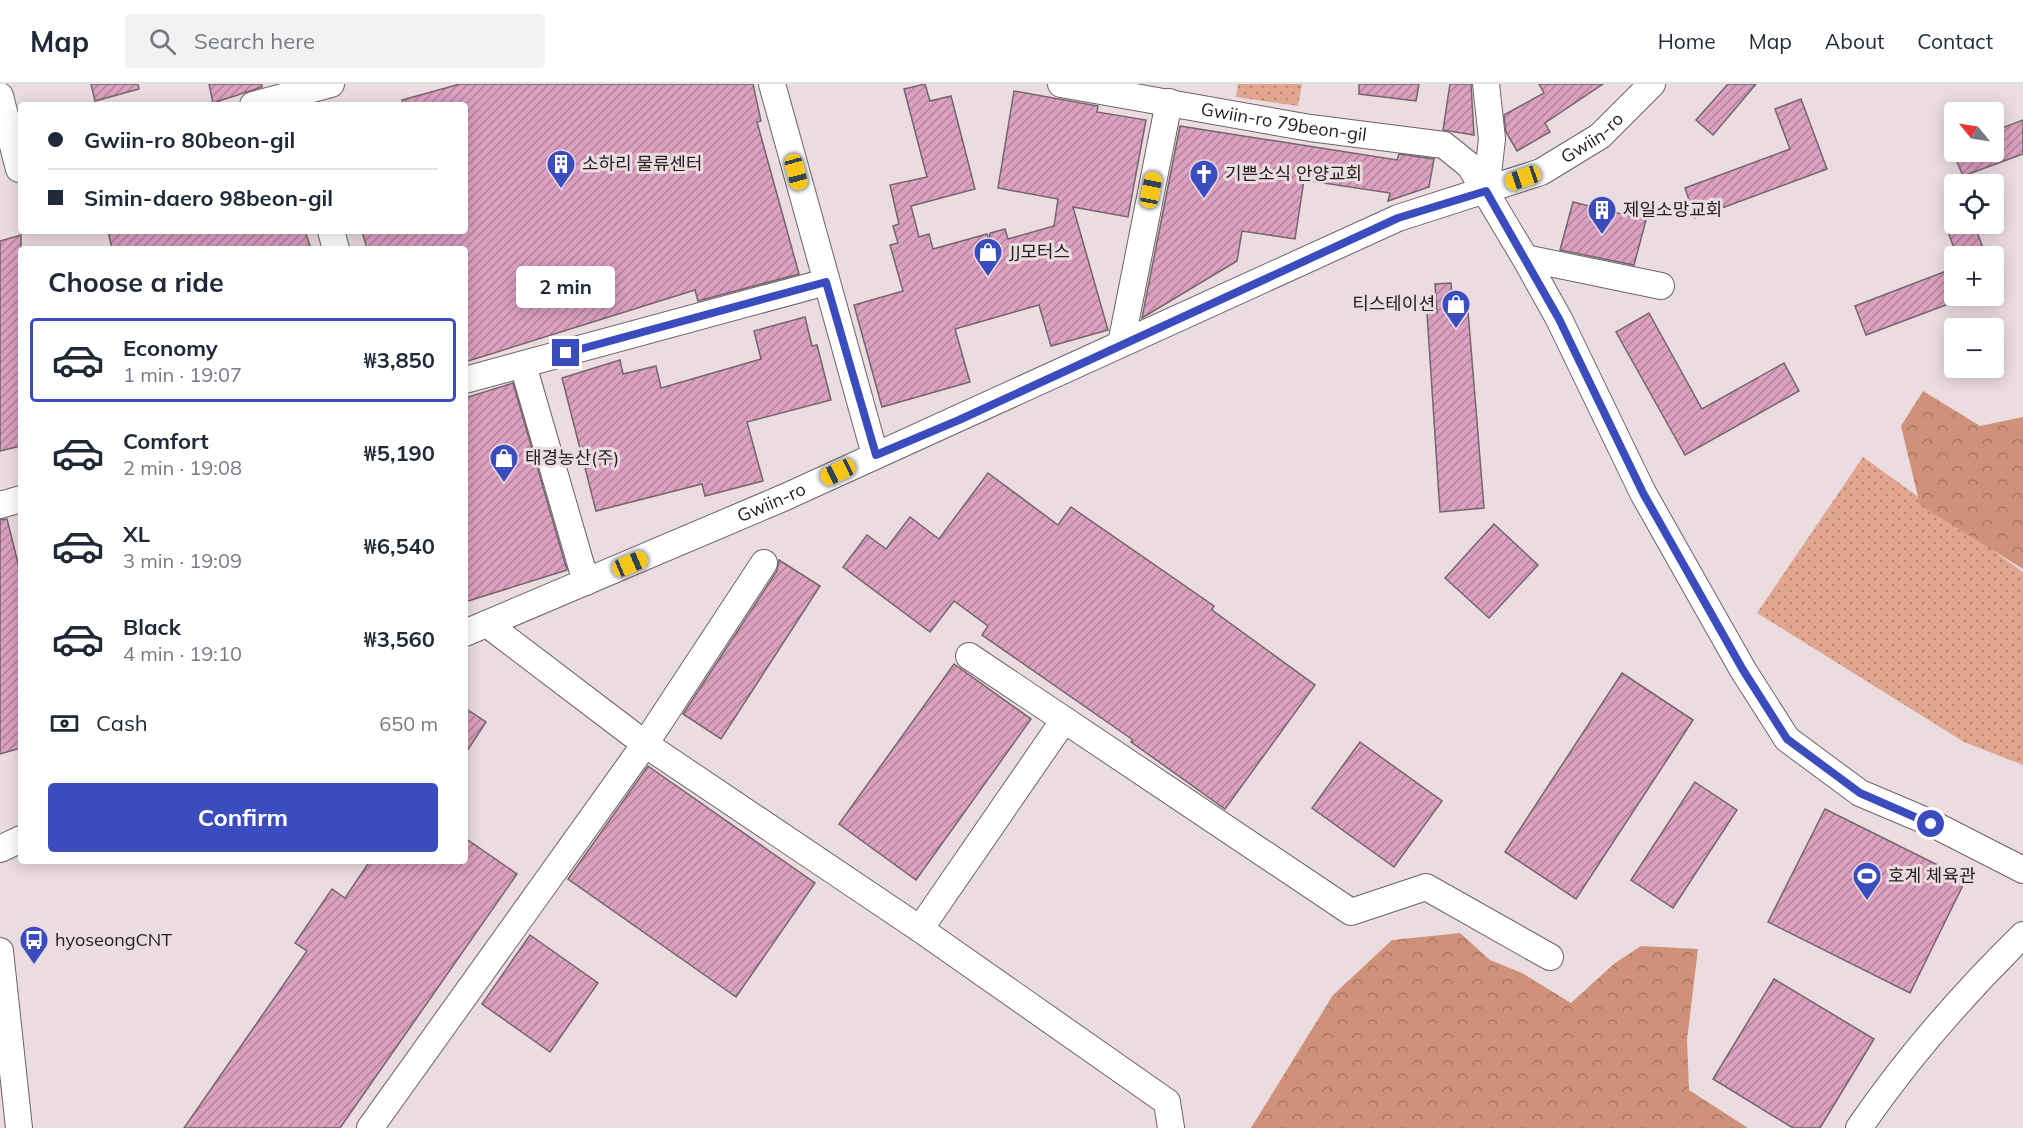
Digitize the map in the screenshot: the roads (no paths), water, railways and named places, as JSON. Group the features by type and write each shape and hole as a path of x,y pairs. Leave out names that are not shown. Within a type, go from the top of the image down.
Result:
{"street":[{"path":"264,102 331,84"},
{"path":"772,84 876,455"},
{"name":"Gwiin-ro 79beon-gil","path":"1061,84 1310,128 1444,145 1470,166 1526,258 1559,319 1643,493 1743,670 1787,739 1860,793 1931,824 2023,870"},
{"path":"1486,84 1492,139 1486,191"},
{"name":"Gwiin-ro","path":"476,629 959,420 1398,218 1541,172 1600,136 1652,84"},
{"path":"0,96 13,170"},
{"path":"1120,344 1169,102"},
{"path":"1526,258 1661,286"},
{"path":"468,380 826,282"},
{"path":"523,365 586,582"},
{"path":"0,505 18,501"},
{"path":"370,1128 645,744 764,563"},
{"path":"476,629 920,929 1167,1102 1171,1128"},
{"path":"969,656 1351,912 1426,887 1550,957"},
{"path":"920,929 1064,720"},
{"path":"0,849 18,841"},
{"path":"1859,1128 1888,1085 1967,990 2023,935"},
{"path":"0,951 19,1128"}],"place":[{"name":"소하리 물류센터","path":"561,190"},
{"name":"기쁜소식 안양교회","path":"1204,200"},
{"name":"제일소망교회","path":"1602,236"},
{"name":"JJ모터스","path":"988,278"},
{"name":"티스테이션","path":"1456,330"},
{"name":"태경농산(주)","path":"504,484"},
{"name":"호계 체육관","path":"1867,902"},
{"name":"hyoseongCNT","path":"34,966"}]}
